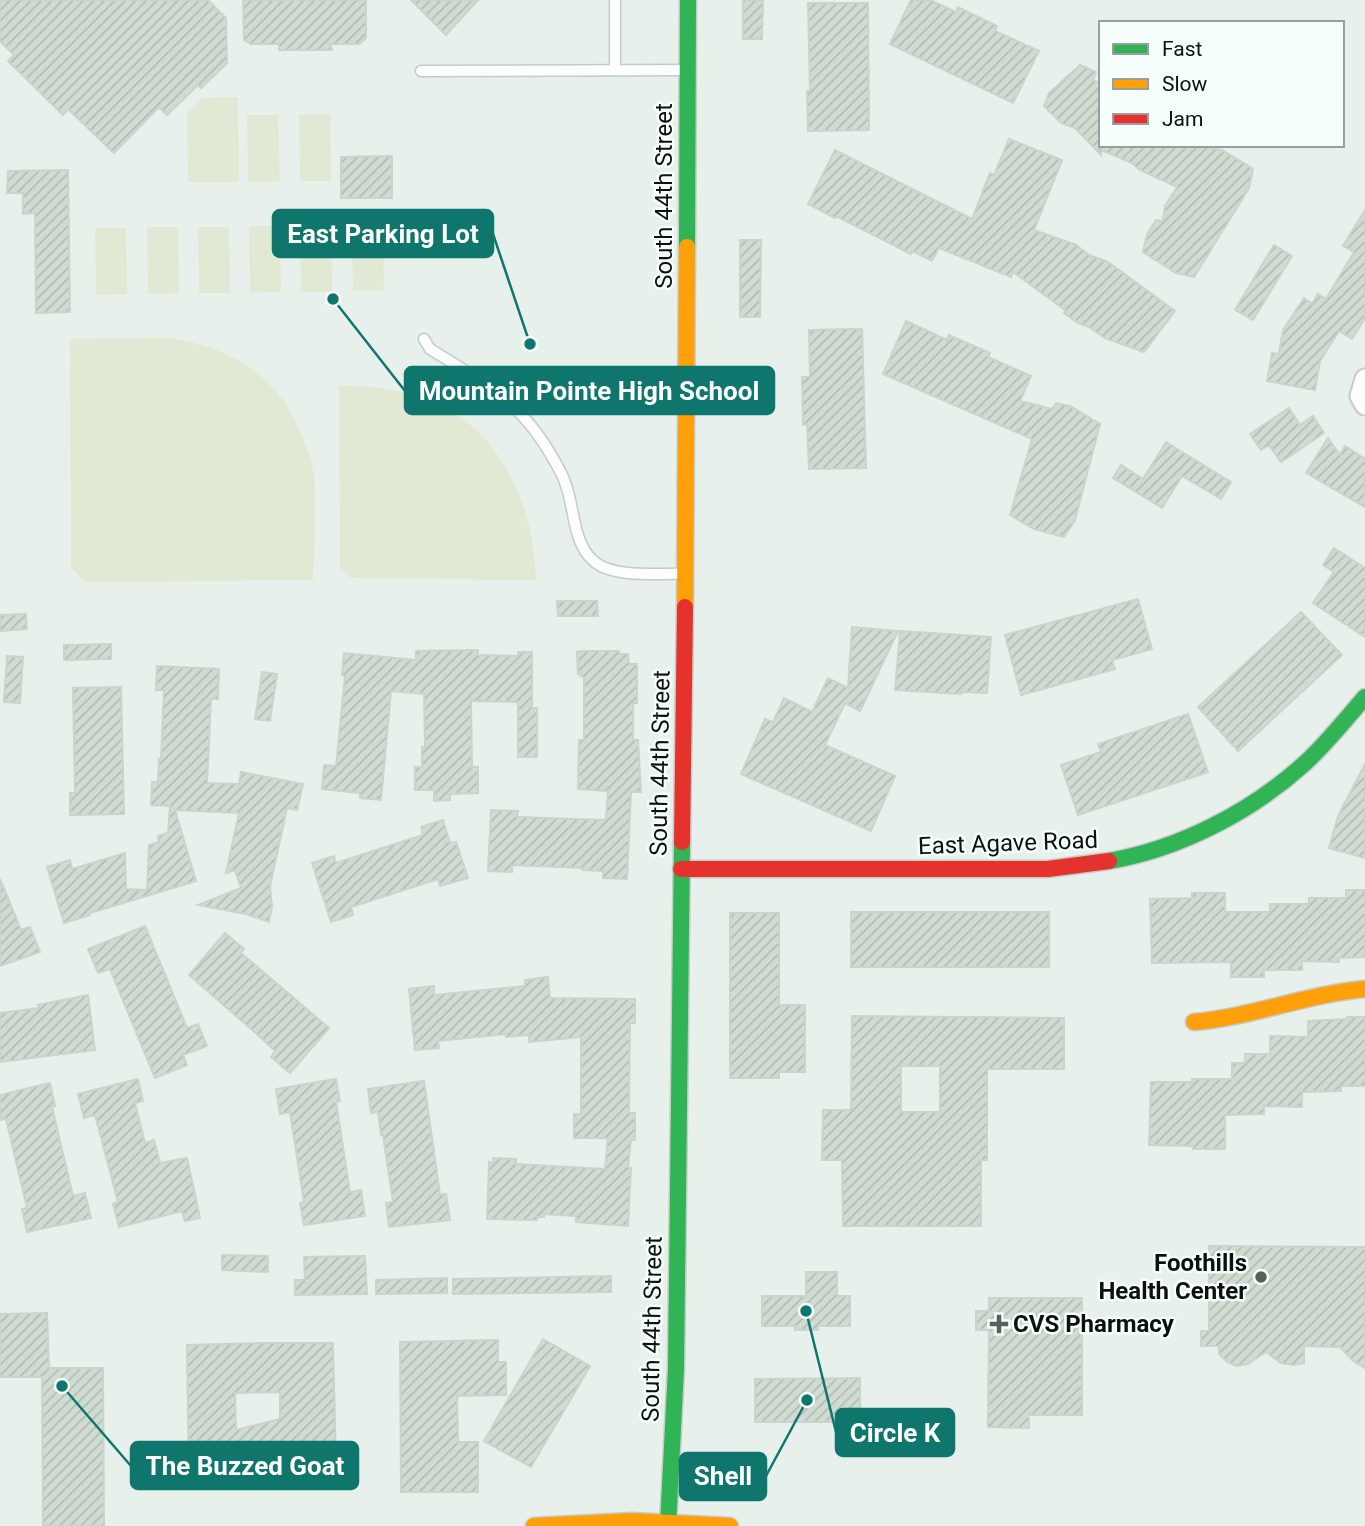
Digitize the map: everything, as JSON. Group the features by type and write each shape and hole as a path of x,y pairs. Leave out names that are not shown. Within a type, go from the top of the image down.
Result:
{"street":[{"name":"South 44th Street","path":"668,1523 676,1368 688,0"},
{"name":"East Agave Road","path":"681,869 1048,869 1078,868 1109,862 1150,851 1182,838 1222,821 1259,799 1316,752 1365,697"},
{"path":"1194,1022 1218,1021 1339,990 1365,989"},
{"path":"534,1526 589,1520 730,1526"}],"lane":[{"path":"615,0 615,70"},
{"path":"421,71 687,70"},
{"path":"424,339 430,349 496,390 527,418 563,476 575,526 590,558 599,566 615,572 685,574"}],"green space":[{"path":"238,97 239,182 188,182 187,114 202,98"},
{"path":"330,114 331,181 300,181 299,115"},
{"path":"247,115 278,115 280,181 248,182"},
{"path":"352,224 383,224 384,290 353,291"},
{"path":"249,226 280,226 281,292 250,293"},
{"path":"300,226 331,226 332,292 301,292"},
{"path":"147,227 178,227 179,293 148,294"},
{"path":"198,227 229,227 230,293 199,293"},
{"path":"95,228 126,228 127,294 96,295"},
{"path":"171,338 216,350 254,370 283,400 295,419 312,464 315,491 313,580 85,582 71,568 70,339"},
{"path":"339,386 391,389 438,404 464,420 486,440 504,464 517,490 527,519 536,580 351,578 340,567"}],"building":[{"path":"0,0 208,0 226,18 227,63 201,88 198,85 167,115 159,107 114,153 68,109 63,115 8,61 14,55 0,41"},
{"path":"243,0 366,0 366,38 359,44 330,44 332,50 279,50 279,44 251,44 244,40"},
{"path":"411,0 478,0 446,35"},
{"path":"743,0 763,0 762,39 743,39"},
{"path":"911,0 930,0 956,12 958,7 997,26 995,31 1039,51 1013,103 890,44"},
{"path":"808,3 868,3 869,130 808,131"},
{"path":"1080,65 1096,72 1093,80 1099,83 1099,147 1206,147 1222,150 1253,169 1249,188 1194,277 1176,273 1143,252 1147,234 1156,220 1163,221 1165,206 1177,187 1101,150 1101,155 1075,128 1061,123 1044,106 1049,93"},
{"path":"1009,139 1062,160 1034,230 1076,245 1089,255 1108,262 1175,311 1144,352 1105,338 1078,323 1064,313 1065,310 1013,272 1011,277 939,248 932,261 912,251 911,254 808,204 835,150 972,219 990,173 994,175"},
{"path":"392,156 392,198 341,198 341,157"},
{"path":"68,170 70,312 36,313 35,213 23,214 23,193 7,193 8,171"},
{"path":"1365,210 1365,318 1352,339 1339,331 1320,361 1315,390 1267,381 1272,353 1279,354 1283,330 1304,298 1312,304 1318,294 1326,299 1354,252 1343,246"},
{"path":"740,240 761,240 760,317 740,317"},
{"path":"1274,245 1292,256 1253,320 1235,310"},
{"path":"906,321 947,340 949,335 990,353 988,357 1031,376 1020,401 1052,409 1056,403 1070,406 1100,424 1075,520 1064,537 1034,529 1010,515 1032,439 883,374"},
{"path":"862,329 866,468 809,469 807,424 803,425 802,377 810,377 809,330"},
{"path":"1289,408 1300,425 1313,416 1324,433 1281,462 1269,445 1261,450 1250,434"},
{"path":"1328,438 1340,455 1345,446 1365,459 1365,507 1306,473"},
{"path":"1166,442 1231,482 1221,499 1182,476 1162,508 1113,478 1121,465 1143,479"},
{"path":"1334,548 1365,568 1365,637 1313,603 1334,572 1323,565"},
{"path":"1138,599 1152,649 1112,660 1115,669 1021,695 1005,635"},
{"path":"557,601 597,601 598,616 558,616"},
{"path":"1301,612 1342,655 1238,751 1198,707"},
{"path":"26,614 27,629 0,631 0,615"},
{"path":"852,627 898,631 860,711 845,703 825,745 895,776 871,831 741,774 765,719 773,722 784,698 812,712 828,678 848,688"},
{"path":"900,631 991,637 987,693 895,690"},
{"path":"111,644 111,659 64,660 64,645"},
{"path":"478,650 478,655 518,656 518,652 532,652 532,708 537,708 537,757 518,757 518,702 471,701 472,767 478,767 478,793 450,794 450,800 434,801 434,790 415,790 415,767 422,767 422,747 425,747 424,694 391,691 381,800 360,798 360,793 322,789 324,765 336,766 345,676 342,675 344,653 416,660 416,651"},
{"path":"619,651 619,654 628,654 629,664 637,664 633,740 638,740 641,792 631,792 627,879 603,878 603,871 582,868 512,865 512,872 488,871 491,810 518,811 517,817 606,820 608,791 578,789 579,740 584,740 584,678 578,674 577,652"},
{"path":"7,656 23,657 20,703 4,702"},
{"path":"157,666 219,669 218,699 211,699 207,783 239,784 241,772 303,784 297,810 287,808 270,886 272,907 269,922 246,914 198,905 241,888 235,870 226,873 239,813 175,810 196,881 64,923 47,867 70,860 72,869 125,853 126,889 147,890 149,845 159,842 158,836 168,833 170,806 151,805 152,782 158,782 161,759 164,690 156,690"},
{"path":"262,672 277,674 270,721 255,719"},
{"path":"121,687 124,814 70,815 70,793 75,793 73,688"},
{"path":"1188,714 1208,772 1078,815 1061,765 1101,752 1098,744"},
{"path":"1365,764 1365,858 1329,848 1338,816"},
{"path":"443,820 450,843 456,842 468,878 440,886 438,879 351,907 353,915 331,922 312,863 334,856 336,863 423,835 421,827"},
{"path":"0,879 21,930 30,927 40,952 0,966"},
{"path":"1346,890 1365,890 1365,957 1339,958 1339,962 1302,961 1302,970 1264,970 1264,977 1231,977 1231,962 1152,963 1150,899 1192,898 1192,893 1225,893 1225,912 1270,912 1270,904 1309,904 1309,898 1346,898"},
{"path":"851,912 1049,912 1049,967 851,967"},
{"path":"730,913 779,913 779,1005 805,1005 805,1072 779,1072 779,1078 730,1078"},
{"path":"145,926 187,1028 198,1024 207,1046 183,1055 187,1065 155,1078 110,969 98,973 88,949"},
{"path":"225,933 244,949 241,953 329,1028 290,1073 271,1057 275,1051 189,975"},
{"path":"548,977 550,998 635,999 635,1023 630,1023 629,1113 635,1113 635,1140 631,1140 628,1167 631,1168 628,1226 576,1222 576,1216 544,1214 544,1217 537,1217 537,1220 487,1219 489,1162 493,1163 493,1158 516,1159 516,1164 605,1169 608,1138 574,1138 574,1114 581,1114 581,1037 529,1042 529,1035 506,1037 506,1034 438,1041 439,1048 415,1050 409,989 434,986 434,995 525,986 525,980"},
{"path":"88,995 95,1050 0,1062 0,1013 39,1008 38,1005"},
{"path":"852,1016 1064,1018 1064,1069 987,1069 987,1160 981,1160 981,1226 843,1226 842,1160 822,1160 823,1110 851,1110","holes":["901,1066 940,1066 940,1112 901,1112"]},
{"path":"1365,1017 1365,1086 1341,1086 1341,1091 1302,1092 1302,1107 1264,1106 1264,1114 1225,1115 1225,1149 1149,1145 1151,1082 1232,1079 1232,1063 1245,1063 1245,1054 1270,1054 1270,1036 1308,1037 1308,1021"},
{"path":"138,1079 143,1101 135,1103 145,1143 154,1140 160,1163 187,1158 200,1218 185,1221 182,1211 119,1227 113,1204 118,1202 95,1115 84,1118 78,1094"},
{"path":"336,1079 340,1101 336,1102 350,1192 361,1190 365,1216 304,1225 300,1203 304,1202 290,1112 280,1114 276,1089"},
{"path":"424,1081 440,1195 446,1194 450,1220 389,1227 386,1203 393,1202 383,1135 378,1112 371,1113 368,1089"},
{"path":"50,1083 55,1106 52,1107 73,1196 85,1193 91,1218 27,1232 22,1209 27,1208 6,1119 0,1120 0,1095"},
{"name":"Foothills Health Center","path":"1209,1246 1365,1247 1365,1368 1353,1361 1340,1347 1304,1346 1304,1363 1294,1365 1281,1363 1266,1352 1248,1364 1236,1366 1219,1354 1219,1346 1201,1346 1201,1331 1209,1331"},
{"path":"222,1255 268,1256 268,1272 222,1270"},
{"path":"365,1256 367,1294 295,1295 295,1280 305,1280 304,1257"},
{"path":"806,1272 837,1272 837,1296 850,1296 850,1326 818,1326 818,1330 795,1330 795,1326 762,1326 762,1296 806,1296"},
{"path":"611,1276 611,1292 453,1294 453,1279"},
{"path":"447,1278 447,1293 376,1294 376,1280"},
{"name":"CVS Pharmacy","path":"989,1298 1082,1298 1082,1415 1029,1415 1029,1428 988,1427 989,1330 976,1330 976,1311 989,1311"},
{"path":"47,1313 49,1368 103,1368 104,1526 43,1526 42,1377 0,1377 0,1314"},
{"path":"543,1339 590,1366 531,1467 484,1441"},
{"path":"498,1340 498,1362 506,1362 506,1395 457,1396 458,1442 478,1442 478,1492 401,1492 400,1342"},
{"path":"333,1343 336,1465 272,1478 267,1454 236,1460 237,1481 189,1482 187,1345","holes":["280,1392 280,1419 236,1430 235,1393"]},
{"path":"860,1378 860,1422 755,1422 755,1379"}],"traffic: fast":[{"path":"687,247 688,0"},
{"path":"1109,861 1162,848 1187,838 1261,798 1312,756 1365,697"},
{"path":"668,1526 676,1368 682,842"}],"traffic: slow":[{"path":"685,607 687,247"},
{"path":"1194,1022 1365,989"},
{"path":"534,1526 632,1521 730,1526"}],"traffic: jam":[{"path":"682,842 685,607"},
{"path":"681,869 1048,869 1109,861"}],"place":[{"name":"Mountain Pointe High School","path":"333,299"},
{"name":"East Parking Lot","path":"530,344"},
{"name":"Foothills Health Center","path":"1261,1277"},
{"name":"Circle K","path":"806,1311"},
{"name":"CVS Pharmacy","path":"999,1324"},
{"name":"The Buzzed Goat","path":"62,1386"},
{"name":"Shell","path":"807,1400"}]}
